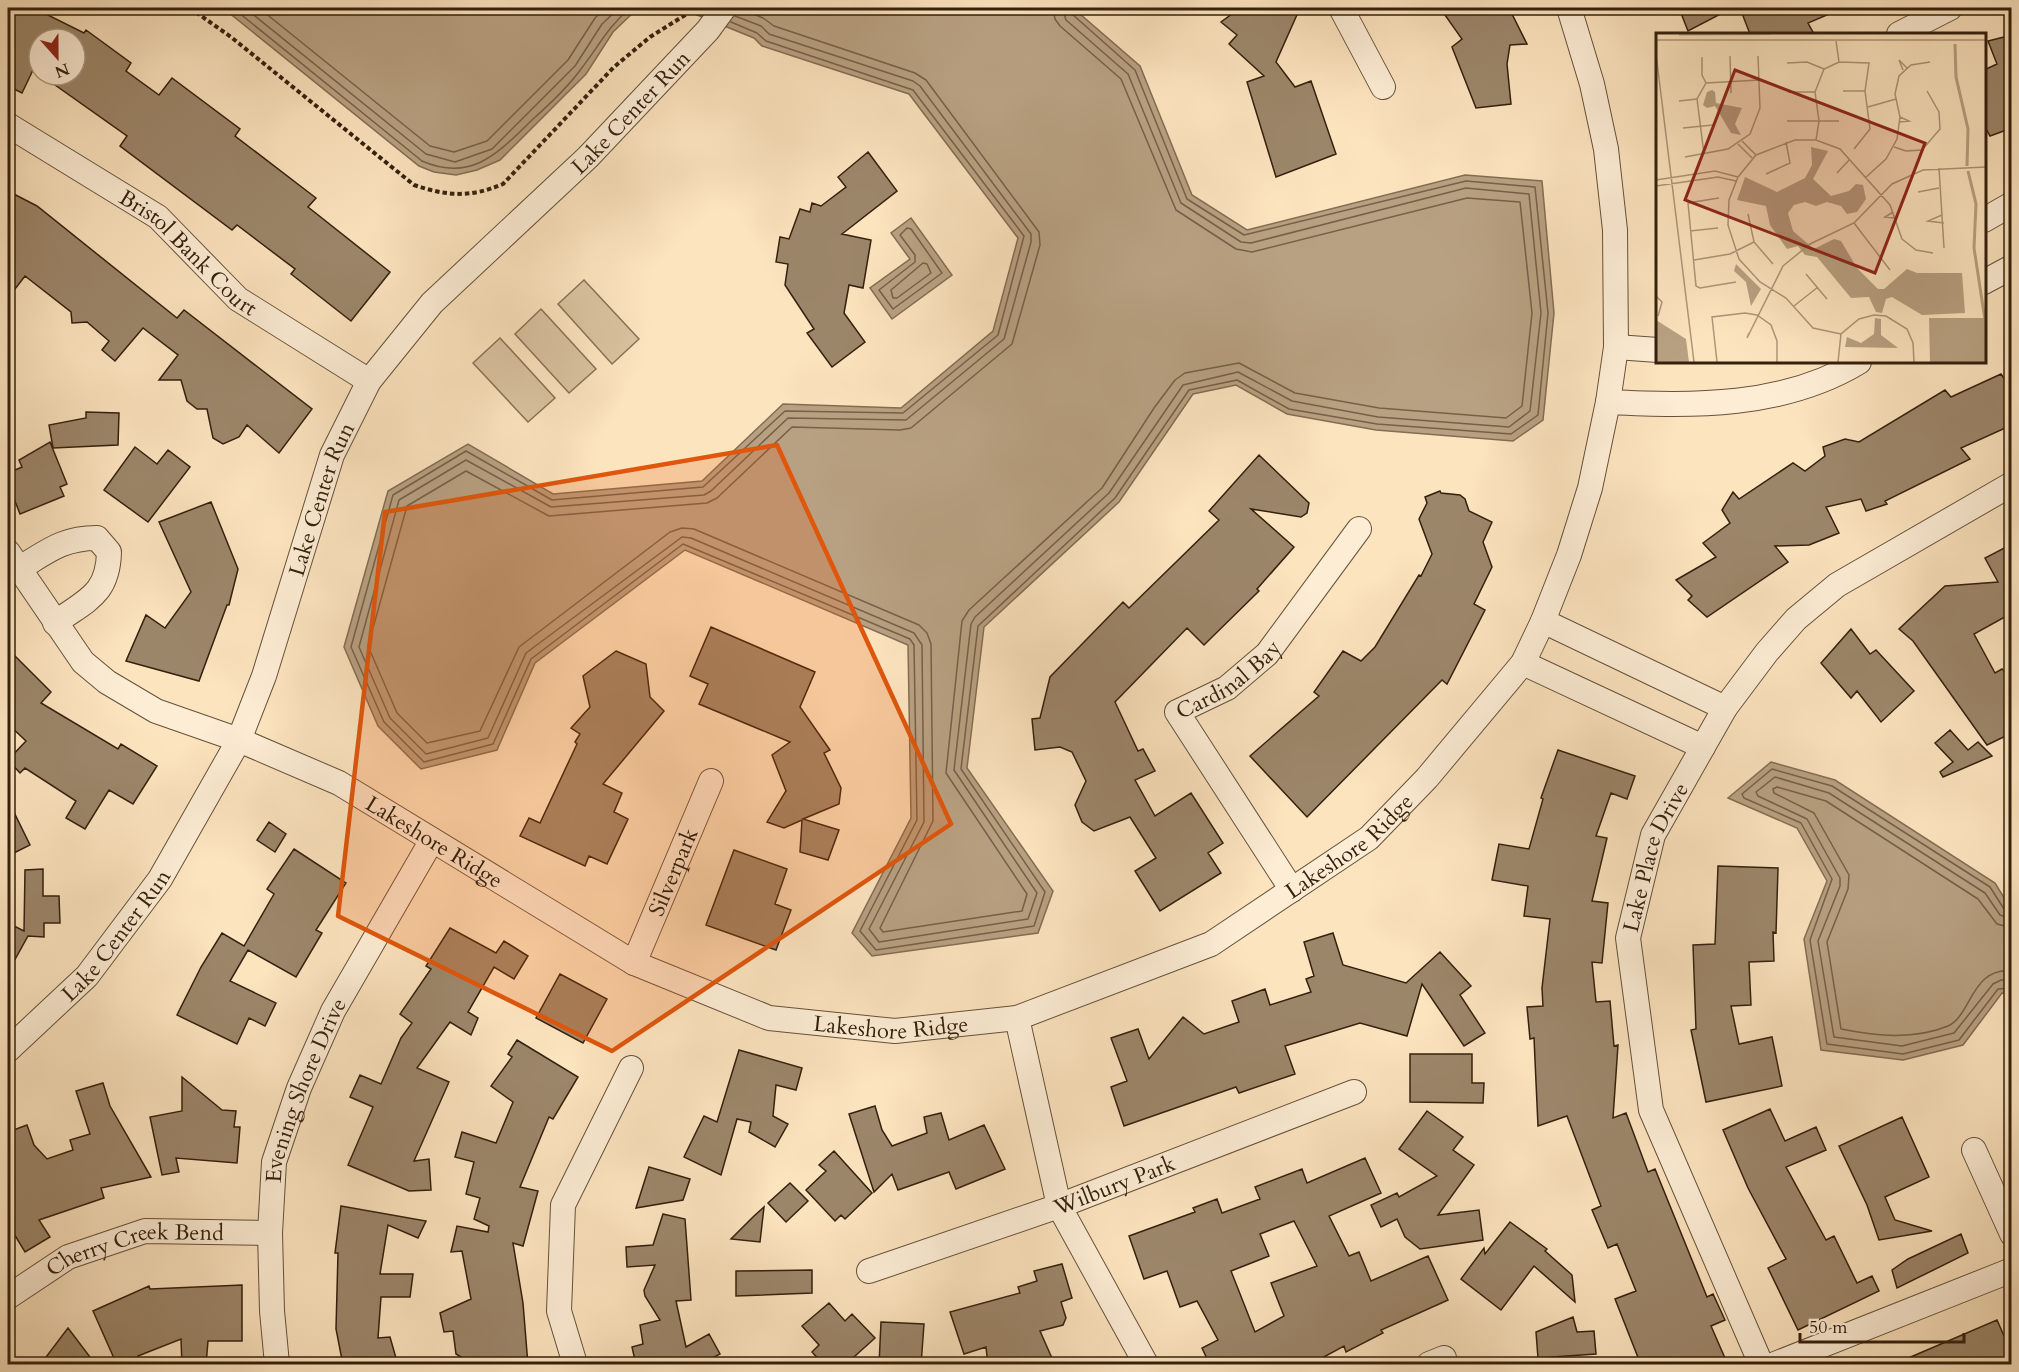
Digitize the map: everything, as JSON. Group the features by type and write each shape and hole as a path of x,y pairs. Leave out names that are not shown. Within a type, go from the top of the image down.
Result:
{"street":[{"name":"Lake Center Run","path":"8,1050 87,976 160,879 239,740 264,676 332,455 369,381 432,303 588,157 708,30 724,8"},
{"path":"1341,8 1383,87"},
{"name":"Lakeshore Ridge","path":"14,560 55,624 83,662 107,682 156,711 239,740 339,783 634,963 769,1018 895,1031 1017,1018 1211,944 1369,838 1427,778 1522,663 1543,621 1569,555 1590,488 1608,402 1616,347 1615,230 1606,149 1592,84 1569,8"},
{"path":"1901,33 1950,8"},
{"name":"Bristol Bank Court","path":"8,125 158,217 238,298 369,381"},
{"path":"1986,219 2012,204"},
{"path":"1986,281 2012,267"},
{"path":"1616,347 1656,350"},
{"path":"1608,402 1678,405 1738,403 1787,391 1842,372 1857,363"},
{"name":"Lake Place Drive","path":"1761,1365 1652,1110 1628,939 1653,835 1725,708 1767,652 1796,619 1837,585 2008,494"},
{"name":"Cardinal Bay","path":"1292,890 1177,712 1227,688 1267,654 1359,529"},
{"path":"14,560 77,538 98,538 109,552 109,574 98,591 55,624"},
{"path":"1543,621 1725,708"},
{"path":"1522,663 1703,747"},
{"name":"Silverpark","path":"634,963 711,781"},
{"name":"Evening Shore Drive","path":"277,1365 272,1311 270,1233 274,1162 299,1088 333,1011 432,840"},
{"path":"1017,1018 1059,1206 1146,1365"},
{"path":"575,1365 559,1311 563,1205 631,1068"},
{"name":"Wilbury Park","path":"869,1271 1059,1206 1354,1092"},
{"path":"1974,1150 2012,1234"},
{"name":"Cherry Creek Bend","path":"8,1297 68,1257 145,1231 270,1233"},
{"path":"1775,1365 2012,1270"}],"path":[{"path":"190,8 231,38 414,185 439,194 478,195 503,184 614,67 650,38 695,8"}],"highlighted area":[{"path":"777,445 951,824 612,1051 338,916 385,512"}],"shaded area":[{"path":"584,280 639,339 612,364 558,304"},
{"path":"541,309 596,369 569,393 515,334"},
{"path":"500,338 555,398 528,422 473,363"}],"water":[{"path":"223,8 638,8 613,32 586,74 500,160 477,170 456,175 434,172 419,166"},
{"path":"680,8 1073,8 1140,66 1192,195 1247,230 1465,175 1542,181 1554,313 1543,420 1513,441 1376,430 1287,414 1236,385 1193,394 1119,502 984,627 967,768 1053,891 1038,933 872,956 852,933 911,818 908,645 685,550 535,663 497,750 421,769 378,726 344,647 388,491 468,444 553,494 702,481 783,404 901,408 993,331 1018,238 909,94 762,46 754,38"},
{"path":"911,218 952,275 892,319 870,288 910,259 891,233"},
{"path":"1771,762 1835,780 1995,883 2011,909 2011,994 2002,993 1963,1045 1903,1060 1821,1050 1804,939 1827,881 1797,828 1728,798"}],"building":[{"path":"8,8 34,8 72,27 27,27 27,83 22,93 8,86"},
{"path":"1240,8 1300,8 1276,62 1295,87 1311,81 1336,154 1276,177 1247,82 1264,76 1229,44 1237,35 1221,22"},
{"path":"1440,8 1509,8 1527,44 1510,45 1507,64 1511,104 1476,108 1452,47 1462,39"},
{"path":"1679,8 1732,8 1688,31"},
{"path":"1740,8 1843,8 1808,23 1813,33 1750,33"},
{"path":"87,31 131,63 126,71 159,95 172,78 240,129 235,136 316,198 308,207 390,272 351,321 291,274 295,269 237,225 232,230 120,146 127,136 58,87 87,87"},
{"path":"2012,35 2012,128 1990,136 1986,129 1986,69 1997,64 1988,41"},
{"path":"868,152 897,191 842,234 871,240 863,288 849,285 844,313 865,342 832,367 807,333 814,329 785,285 788,264 776,262 780,237 789,239 800,209 810,212 812,203 821,206 846,187 838,177"},
{"path":"8,191 37,206 177,318 184,310 312,409 279,453 247,425 239,437 223,444 213,438 207,409 197,409 187,401 181,380 159,380 178,355 143,328 115,361 102,350 109,341 87,322 72,323 71,312 25,276 8,298"},
{"path":"2001,374 2012,390 2012,425 1961,448 1970,459 1885,501 1887,504 1866,511 1861,499 1826,507 1839,533 1809,545 1775,546 1788,562 1707,617 1688,600 1692,596 1676,580 1716,557 1703,543 1730,523 1722,510 1733,492 1739,499 1793,463 1805,471 1825,456 1823,447 1845,439 1859,442 1945,390 1951,397"},
{"path":"86,412 119,413 118,445 53,448 49,425 86,418"},
{"path":"50,442 67,484 60,487 64,496 20,514 8,483 8,473 22,467 19,460"},
{"path":"135,447 157,464 168,450 190,467 148,522 104,490"},
{"path":"1259,455 1309,503 1307,513 1301,517 1251,509 1294,547 1257,589 1259,591 1204,645 1187,628 1115,702 1138,751 1143,749 1155,771 1135,780 1155,816 1191,793 1223,843 1208,853 1221,873 1160,911 1135,871 1156,858 1130,817 1094,831 1082,822 1075,805 1086,781 1072,752 1060,747 1035,750 1032,719 1040,718 1050,677 1123,602 1129,608 1219,520 1209,511"},
{"path":"1440,491 1460,495 1465,499 1469,511 1492,522 1483,542 1492,567 1474,604 1485,610 1447,684 1442,680 1307,817 1250,756 1319,696 1314,692 1343,651 1361,661 1375,647 1419,575 1421,576 1432,554 1419,519 1427,503 1425,497"},
{"path":"211,502 238,569 229,605 227,605 199,681 126,661 146,615 165,628 191,592 159,522"},
{"path":"2012,544 2012,613 1974,634 1995,673 2002,669 2012,679 2012,733 1987,745 1913,641 1899,629 1945,586 1998,582 1985,558"},
{"path":"711,627 815,672 800,707 830,750 824,753 841,788 839,804 803,819 839,830 828,860 800,852 802,820 784,828 767,822 786,791 772,755 790,742 699,704 708,684 690,676"},
{"path":"1851,629 1870,654 1876,650 1914,691 1881,722 1857,691 1851,698 1821,663"},
{"path":"8,649 51,692 41,703 118,749 121,744 157,766 133,804 109,790 85,829 66,818 76,801 25,768 20,773 8,760 26,741 8,724"},
{"path":"616,651 646,664 650,697 664,711 603,784 622,793 614,812 628,819 607,864 589,856 585,866 520,836 529,818 540,823 577,744 575,742 580,734 571,728 590,707 583,676"},
{"path":"1950,730 1968,750 1978,742 1992,756 1943,777 1940,772 1953,762 1935,743"},
{"path":"1558,750 1635,776 1627,799 1611,793 1596,836 1607,838 1592,901 1608,903 1602,963 1592,962 1596,1002 1610,1001 1614,1046 1618,1045 1613,1118 1626,1113 1648,1172 1655,1169 1707,1297 1713,1294 1725,1320 1711,1326 1728,1365 1641,1365 1615,1299 1636,1291 1617,1244 1608,1248 1592,1210 1601,1206 1567,1116 1538,1126 1534,1038 1530,1039 1527,1007 1543,1006 1542,988 1550,919 1524,916 1528,886 1492,880 1499,844 1529,849 1543,799 1541,798"},
{"path":"8,800 30,845 8,856"},
{"path":"269,822 286,834 275,852 257,840"},
{"path":"294,849 346,883 316,930 322,933 296,977 248,950 230,981 276,1003 265,1026 249,1018 237,1044 177,1015 201,967 222,933 244,946 274,894 267,889"},
{"path":"734,850 787,869 775,904 791,910 776,950 706,925"},
{"path":"1718,866 1778,868 1776,933 1773,932 1774,961 1749,962 1751,1005 1731,1006 1739,1044 1772,1037 1782,1086 1706,1102 1691,1030 1696,1029 1693,945 1715,944"},
{"path":"43,869 43,896 59,896 60,923 44,923 44,937 28,936 8,972 8,923 24,931 25,870"},
{"path":"450,928 496,953 504,941 528,956 514,979 494,967 468,1012 478,1018 471,1035 450,1022 417,1068 449,1082 414,1161 429,1159 431,1190 409,1191 348,1165 373,1107 350,1097 360,1075 381,1084 401,1038 412,1023 400,1014 431,969 426,966"},
{"path":"1333,933 1343,965 1406,983 1440,952 1471,986 1460,995 1485,1033 1464,1046 1422,984 1407,1036 1360,1023 1285,1046 1295,1074 1239,1093 1236,1087 1124,1126 1111,1087 1127,1081 1111,1038 1138,1029 1149,1059 1183,1017 1204,1034 1239,1022 1232,1001 1265,989 1270,1005 1311,992 1306,979 1314,976 1304,942"},
{"path":"560,974 607,999 583,1043 536,1018"},
{"path":"517,1040 578,1077 553,1119 549,1117 520,1187 538,1191 523,1246 513,1243 523,1303 528,1365 486,1365 485,1359 466,1360 456,1354 453,1331 444,1332 440,1313 471,1299 462,1251 451,1252 457,1226 488,1232 489,1226 474,1219 480,1198 466,1194 474,1162 455,1157 462,1132 496,1143 513,1102 491,1086 512,1057 508,1054"},
{"path":"739,1050 802,1068 796,1090 776,1085 773,1116 788,1124 775,1147 749,1132 751,1122 737,1119 721,1175 684,1157 704,1116 717,1122"},
{"path":"1410,1054 1472,1054 1472,1083 1484,1083 1483,1103 1410,1102"},
{"path":"182,1077 222,1110 236,1111 234,1127 240,1127 237,1163 176,1158 179,1172 162,1175 150,1117 182,1111"},
{"path":"103,1083 110,1106 151,1177 101,1188 104,1198 39,1220 50,1237 25,1252 8,1224 8,1132 27,1125 34,1145 47,1159 73,1150 70,1140 90,1134 76,1091"},
{"path":"875,1106 882,1130 892,1146 927,1133 924,1117 941,1113 949,1140 984,1125 1005,1169 956,1189 949,1172 898,1190 892,1174 874,1192 849,1114"},
{"path":"1770,1109 1785,1141 1816,1127 1826,1150 1786,1167 1826,1240 1834,1236 1857,1283 1872,1276 1879,1291 1798,1330 1768,1268 1786,1259 1748,1188 1723,1130"},
{"path":"1427,1111 1463,1137 1453,1150 1474,1165 1438,1215 1479,1210 1483,1240 1420,1249 1405,1237 1397,1219 1381,1227 1371,1205 1397,1193 1399,1197 1437,1176 1399,1149"},
{"path":"1902,1117 1929,1177 1885,1197 1895,1220 1932,1231 1879,1240 1867,1205 1839,1146"},
{"path":"834,1151 872,1193 845,1219 841,1215 835,1221 806,1190 826,1171 819,1165"},
{"path":"1365,1158 1381,1193 1329,1216 1349,1256 1359,1252 1371,1281 1428,1256 1448,1300 1381,1330 1383,1333 1346,1352 1344,1346 1309,1365 1210,1365 1202,1348 1218,1340 1197,1301 1180,1307 1167,1271 1144,1279 1129,1236 1195,1212 1193,1208 1217,1199 1222,1213 1260,1199 1255,1187 1302,1169 1307,1183","holes":["1294,1221 1317,1266 1271,1283 1284,1316 1255,1332 1231,1271 1269,1256 1260,1234"]},
{"path":"649,1167 690,1179 683,1200 636,1208"},
{"path":"790,1183 808,1201 786,1222 768,1203"},
{"path":"341,1206 426,1221 418,1238 388,1225 380,1274 413,1274 410,1297 381,1297 378,1338 390,1337 398,1365 343,1365 336,1329 338,1253 335,1253"},
{"path":"764,1207 760,1242 731,1239 754,1216"},
{"path":"663,1214 685,1219 691,1300 676,1301 686,1347 709,1334 720,1354 701,1364 698,1359 674,1365 636,1365 632,1347 643,1344 640,1325 660,1320 645,1296 644,1290 655,1265 627,1267 626,1247 653,1245"},
{"path":"1510,1222 1547,1249 1545,1251 1572,1275 1575,1302 1534,1266 1501,1310 1461,1279 1484,1248 1485,1254"},
{"path":"1961,1234 1968,1253 1897,1288 1892,1270 1908,1259"},
{"path":"1062,1264 1072,1298 1061,1302 1066,1318 1063,1325 1040,1331 1055,1365 988,1365 986,1347 964,1354 950,1312 1020,1293 1018,1287 1037,1281 1034,1271"},
{"path":"812,1270 812,1293 736,1296 736,1271"},
{"path":"242,1285 242,1341 208,1341 206,1365 182,1365 181,1339 138,1356 143,1365 117,1365 93,1311 149,1286 150,1289"},
{"path":"829,1303 845,1321 852,1314 875,1338 845,1365 824,1365 812,1352 819,1345 802,1326"},
{"path":"1573,1317 1577,1332 1594,1331 1596,1354 1538,1358 1536,1332"},
{"path":"1997,1320 2012,1354 2012,1365 1892,1365"},
{"path":"881,1322 924,1324 921,1365 879,1365"},
{"path":"68,1328 96,1365 40,1365"}]}
